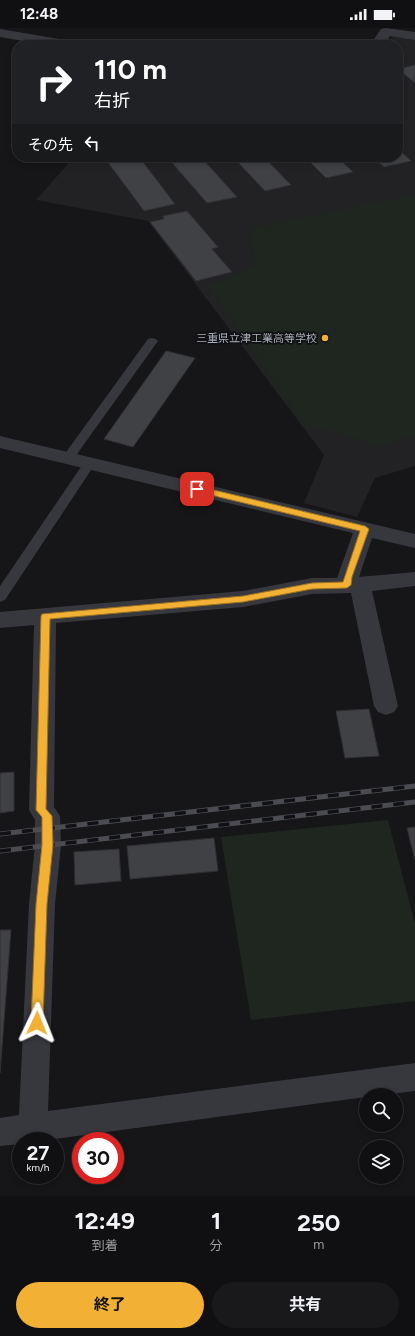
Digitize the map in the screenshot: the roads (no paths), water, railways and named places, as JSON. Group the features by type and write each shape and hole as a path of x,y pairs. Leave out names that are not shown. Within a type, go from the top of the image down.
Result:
{"street":[{"path":"380,40 386,32 415,36"},
{"path":"0,33 41,40"},
{"path":"0,442 415,541"},
{"path":"365,529 348,577 353,585 386,706"},
{"path":"0,620 243,599 312,586 353,585 415,579"},
{"path":"33,1128 42,904 48,845 47,816 41,810 45,616"},
{"path":"0,1132 415,1077"}],"lane":[{"path":"68,458 152,341"},
{"path":"0,597 90,464"}],"railway":[{"path":"0,834 415,786"},
{"path":"0,851 415,802"}],"place":[{"name":"三重県立津工業高等学校","path":"325,338"}]}
